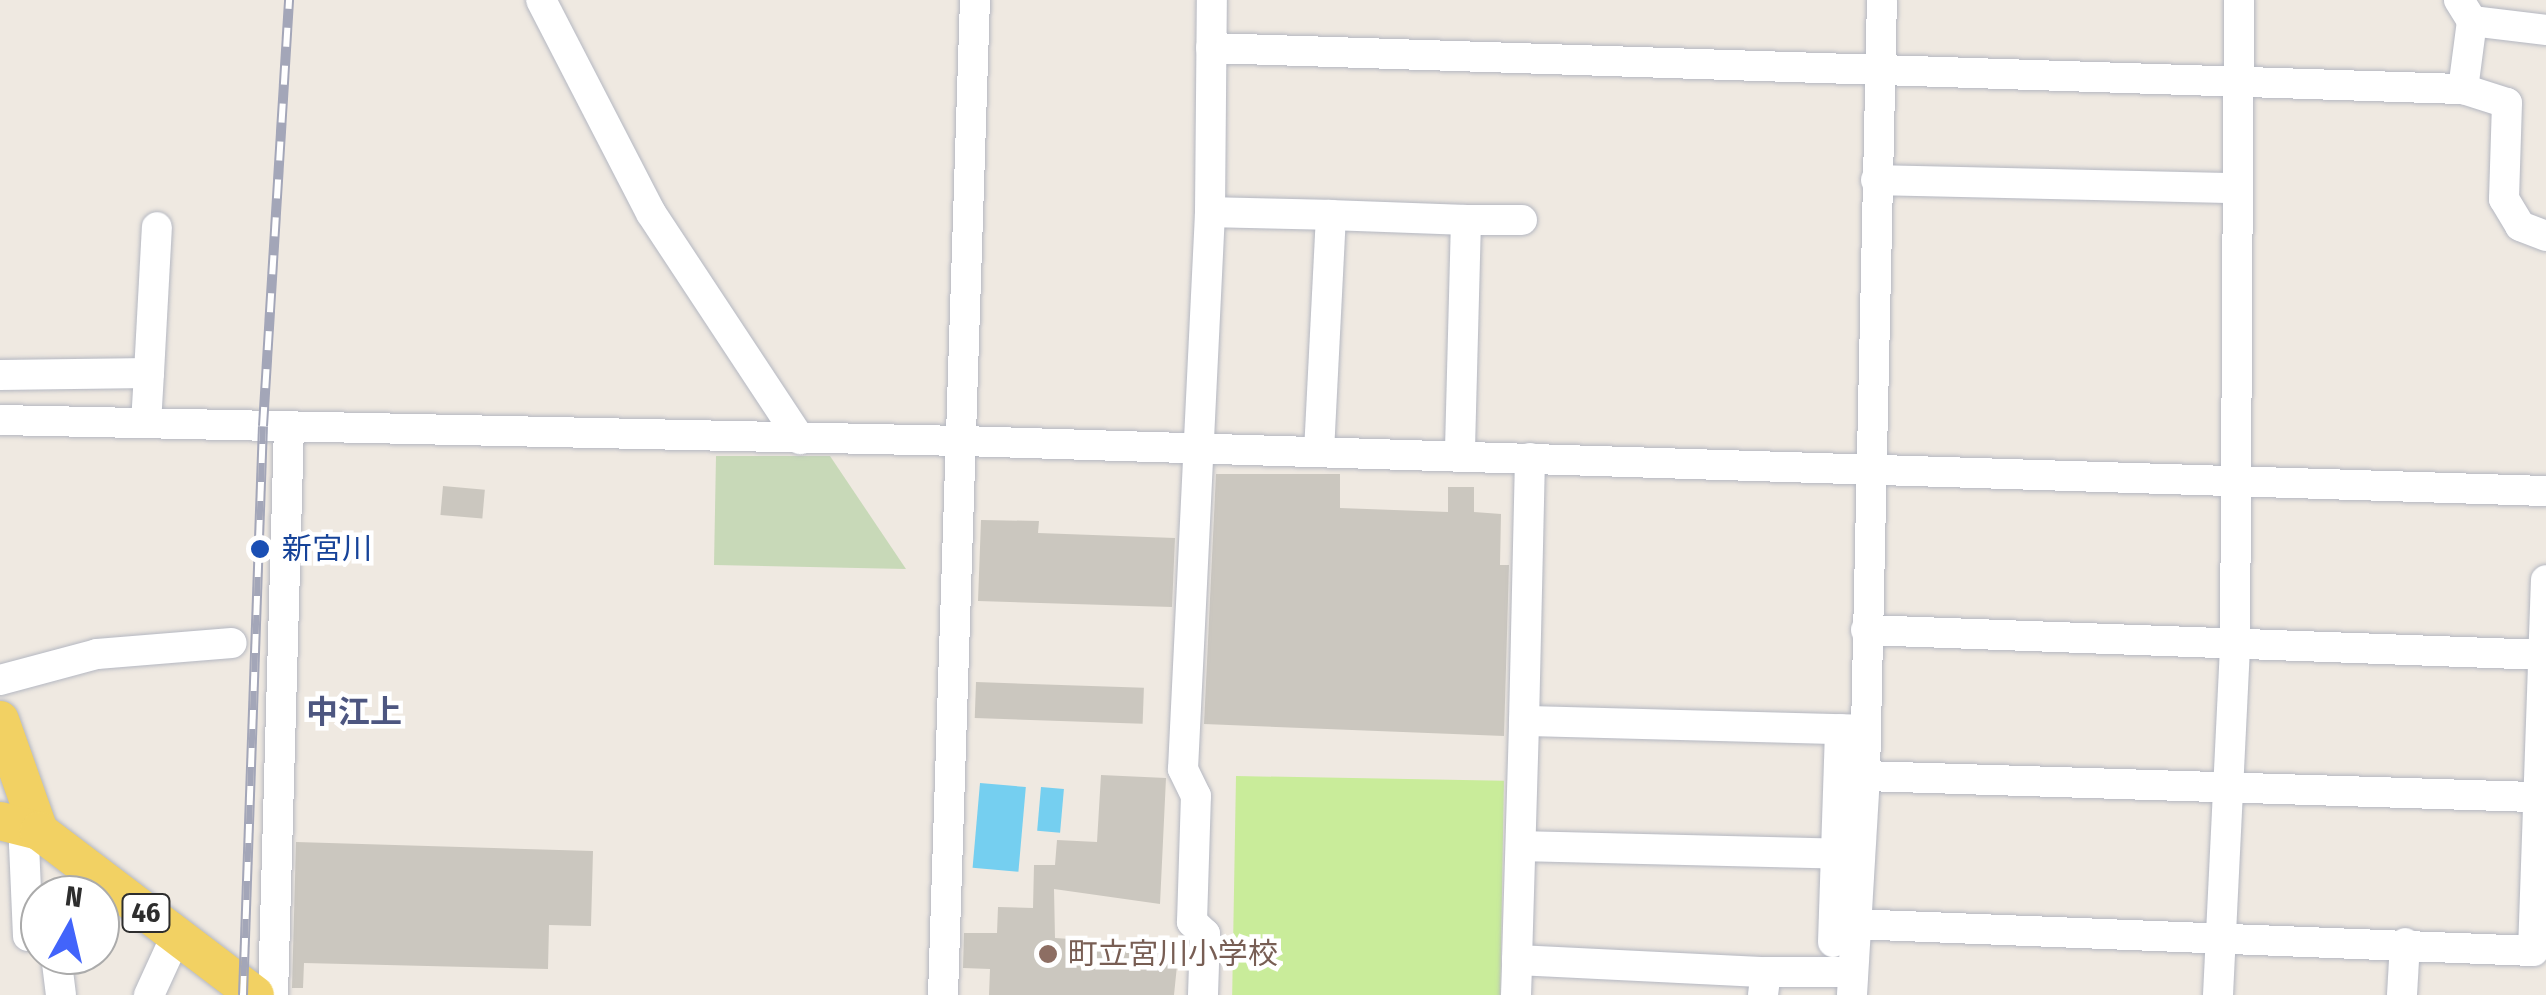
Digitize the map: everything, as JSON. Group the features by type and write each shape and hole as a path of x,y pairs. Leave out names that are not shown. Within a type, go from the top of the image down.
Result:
{"main road":[{"path":"0,720 38,831"},
{"name":"46","path":"0,822 38,831 176,936 221,983 255,995"}],"street":[{"path":"540,0 652,213 800,439"},
{"path":"943,995 950,620 963,441 974,0"},
{"path":"1203,995 1205,934 1192,922 1196,796 1183,769 1210,212 1212,0"},
{"path":"1842,983 1853,730 1866,630 1882,0"},
{"path":"2218,995 2235,647 2233,479 2239,0"},
{"path":"2463,89 2465,10 2540,19"},
{"path":"1211,48 1879,65 2463,89 2507,102 2504,199 2520,226 2546,236"},
{"path":"1876,180 2235,188"},
{"path":"1210,212 1522,220"},
{"path":"1319,452 1331,215"},
{"path":"1460,458 1466,220"},
{"path":"146,424 158,227"},
{"path":"0,375 149,373"},
{"path":"0,420 963,441 2546,491"},
{"path":"273,995 289,427"},
{"path":"1516,995 1530,458"},
{"path":"1852,924 2223,943 2405,943 2539,951 2535,796 2546,580"},
{"path":"1866,630 2235,647 2543,655"},
{"path":"0,680 97,654 232,643"},
{"path":"1524,721 1853,730"},
{"path":"1842,983 1852,924 1846,854 1865,776 1853,730"},
{"path":"1865,776 2227,792 2535,796"},
{"path":"32,875 38,831"},
{"path":"1522,846 1846,854"},
{"path":"148,995 176,936"},
{"path":"2402,995 2405,943"},
{"path":"1517,960 1764,984 1842,983"}],"green space":[{"path":"716,456 830,456 906,569 714,565"},
{"path":"1236,776 1504,781 1500,995 1232,995"}],"water":[{"path":"980,783 1026,787 1018,872 973,868"},
{"path":"1041,787 1064,789 1060,833 1037,831"}],"building":[{"path":"1216,474 1340,474 1340,508 1448,512 1448,487 1474,487 1474,512 1501,514 1500,565 1509,565 1504,736 1204,724"},
{"path":"443,486 485,490 482,519 440,515"},
{"path":"981,520 1039,521 1038,533 1175,538 1172,607 978,601"},
{"path":"976,682 1144,688 1143,724 975,718"},
{"path":"1101,775 1166,778 1160,904 1054,889 1055,938 1179,946 1174,995 989,995 990,969 963,968 964,933 997,933 998,907 1033,908 1034,865 1055,865 1057,840 1097,842"},
{"path":"296,842 593,851 591,926 549,925 548,969 304,963 303,988 292,988"}],"railway":[{"path":"243,995 263,426 289,0"}],"place":[{"name":"新宮川","path":"260,549"},
{"name":"町立宮川小学校","path":"1048,954"}],"district":[{"name":"中江上","path":"354,712"}]}
